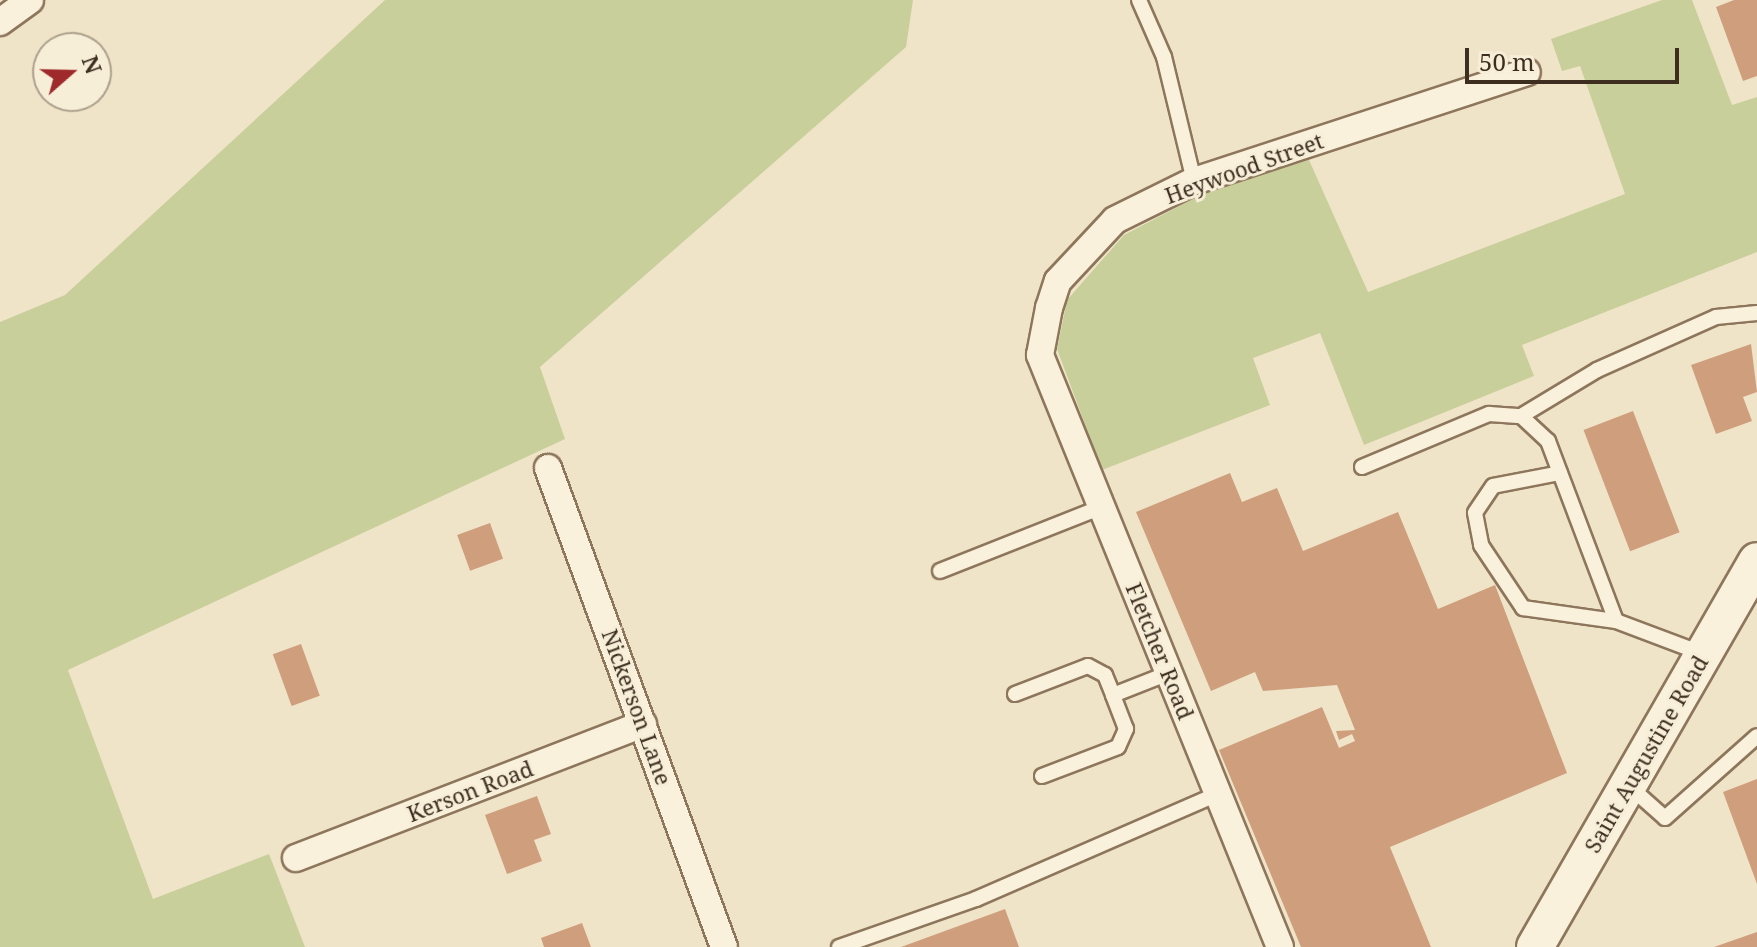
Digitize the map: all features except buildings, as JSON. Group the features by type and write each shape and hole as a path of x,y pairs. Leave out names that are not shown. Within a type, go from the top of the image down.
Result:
{"main road":[{"name":"Saint Augustine Road","path":"1535,947 1754,573"}],"street":[{"path":"0,22 30,0"},
{"name":"Heywood Street","path":"1040,355 1059,280 1115,220 1194,181 1527,72"},
{"name":"Fletcher Road","path":"1040,355 1280,947"},
{"name":"Nickerson Lane","path":"548,468 724,947"},
{"name":"Kerson Road","path":"296,858 643,724"}],"lane":[{"path":"1139,0 1164,57 1194,181"},
{"path":"1362,467 1489,414 1521,416 1597,370 1716,317 1757,313"},
{"path":"1521,416 1548,441 1616,621"},
{"path":"1560,473 1493,486 1475,513 1481,545 1523,608 1616,621 1704,654"},
{"path":"940,571 1102,507"},
{"path":"1015,694 1088,666 1105,675 1126,729 1118,747 1042,776"},
{"path":"1113,695 1169,673"},
{"path":"1628,785 1665,818 1757,736"},
{"path":"839,947 976,899 1218,794"}],"green space":[{"path":"385,0 913,0 906,47 540,367 565,439 68,670 153,899 269,854 305,947 0,947 0,322 65,295"},
{"path":"1662,0 1692,0 1732,105 1757,97 1757,252 1522,345 1534,376 1364,445 1320,333 1253,358 1270,405 1102,470 1057,349 1067,300 1124,235 1210,190 1309,160 1368,292 1625,194 1580,66 1562,71 1551,39"}]}
